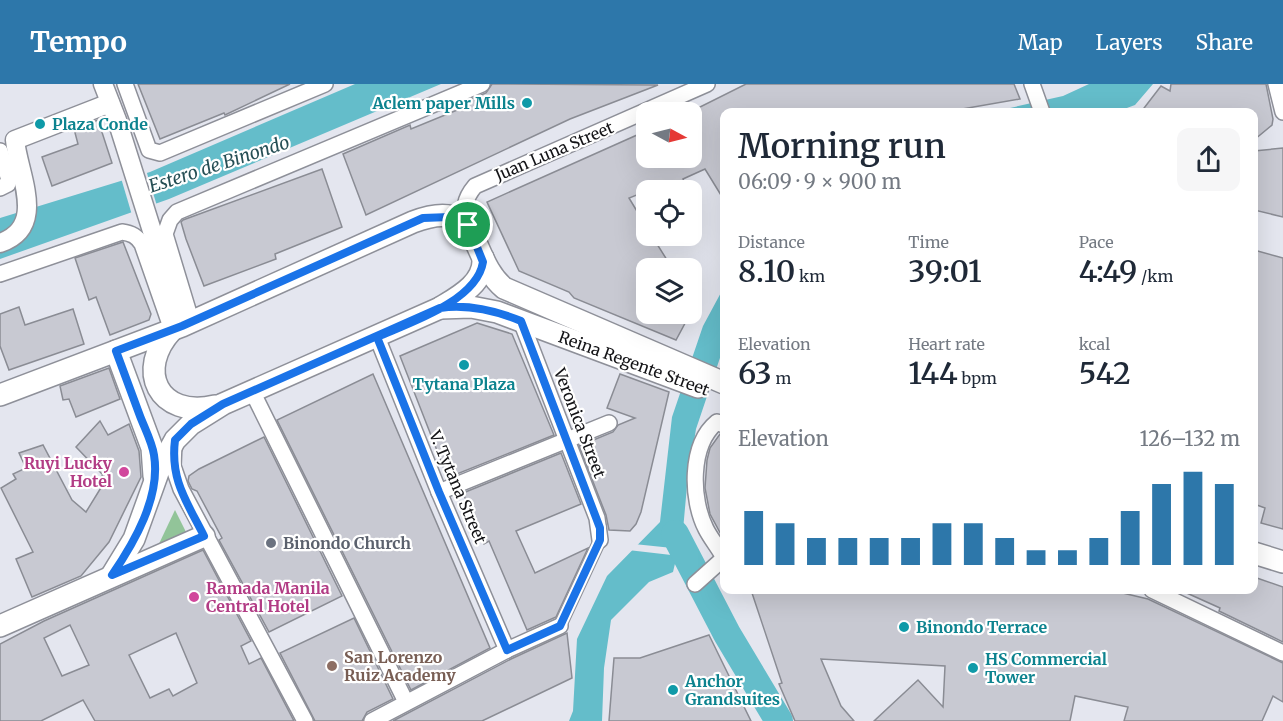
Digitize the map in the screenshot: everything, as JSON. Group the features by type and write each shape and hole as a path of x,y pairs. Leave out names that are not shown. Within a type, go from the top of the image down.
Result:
{"main road":[{"path":"2,389 177,328 423,218 450,217 468,225"},
{"name":"Reina Regente Street","path":"468,225 493,278 504,288 685,374 720,395"},
{"path":"112,575 134,539 160,467 175,440 191,424 223,404 440,308 462,294 475,282 482,271 483,258"},
{"name":"Reina Regente Street","path":"440,308 477,308 685,374 720,382"},
{"path":"177,328 160,349 156,363 156,380 162,396 182,407 205,408 223,404"},
{"path":"116,351 152,448 155,466 154,486"},
{"path":"0,626 204,536"},
{"path":"1258,554 1283,562"},
{"path":"1258,568 1283,576"}],"street":[{"path":"103,84 119,126 171,293 177,328"},
{"path":"125,84 149,150 160,153 325,84"},
{"path":"177,328 188,319 188,310 165,234 170,220 177,212 482,84"},
{"name":"Juan Luna Street","path":"468,225 465,199 475,186 707,84"},
{"path":"1032,84 1040,106"},
{"path":"1276,84 1283,112"},
{"path":"0,243 14,235 24,223 28,210 24,185 8,143 110,103"},
{"path":"0,151 9,180 8,184 0,188"},
{"path":"0,274 122,232 129,233 135,235 142,244 177,328"},
{"name":"Veronica Street","path":"521,321 597,518 600,540"},
{"name":"V. Tytana Street","path":"377,337 439,492 507,650"},
{"path":"252,391 406,702"},
{"path":"720,423 717,422 709,429 697,457 697,505 706,529 720,552"},
{"path":"439,492 609,423"},
{"path":"175,440 173,466 176,478 204,536 304,721"},
{"path":"372,721 507,650 560,626 600,540"},
{"path":"695,584 720,562"},
{"path":"1160,594 1283,653"}],"green space":[{"path":"175,510 187,534 157,548"}],"water":[{"name":"Estero de Binondo","path":"355,84 441,84 169,199 0,259 0,218 150,172"},
{"path":"1089,84 1153,84 1135,105 1127,108 1010,108 1063,96"},
{"path":"720,294 720,358 696,429 683,530 673,572 649,582 611,620 604,668 602,721 569,721 573,711 577,639 607,576 660,522 672,417 703,326"}],"pier":[{"path":"146,170 157,206 132,215 121,178"},
{"path":"634,544 682,549 680,556 628,550"}],"building":[{"path":"138,84 290,84 225,115 224,113 160,139"},
{"path":"492,84 658,85 570,119 366,215 343,154 410,125 411,129 467,106 466,101 486,93"},
{"path":"746,84 1014,84 1020,99 968,108 720,108 720,193 705,169 683,180 636,180 636,195 629,198 636,210 636,246 658,246 666,258 636,258 636,324 574,298 569,292 519,271 487,202 636,135 636,168 702,168 702,106"},
{"path":"1171,84 1266,84 1273,119 1272,125 1258,137 1258,108 1144,108 1161,86 1170,91"},
{"path":"98,120 112,163 52,186 42,157 78,144 74,129"},
{"path":"1283,148 1283,217 1258,211 1258,151"},
{"path":"322,169 342,227 275,254 276,259 204,286 186,239 181,222 183,220"},
{"path":"123,242 151,314 149,320 110,335 96,297 89,300 75,258"},
{"path":"1258,251 1283,258 1283,529 1261,523 1265,508 1258,505"},
{"path":"19,307 25,325 73,309 84,344 9,370 0,346 0,314"},
{"path":"477,323 512,334 554,435 452,476 445,471 400,356"},
{"path":"637,324 685,324 676,340"},
{"path":"109,368 120,399 76,417 69,399 63,400 60,386"},
{"path":"373,374 490,648 411,690 277,420"},
{"path":"620,374 669,392 641,512 630,531 609,530 606,515 579,446 613,432 618,425 635,418 607,408"},
{"path":"100,421 108,435 129,424 139,451 141,477 109,542 81,576 32,597 16,559 33,552 1,488 16,479 13,474 26,468 19,453 43,445 72,500 86,512 102,486 97,481 103,475 76,447"},
{"path":"720,434 720,533 710,514 705,488 710,448"},
{"name":"Binondo Church","path":"264,437 342,596 269,632 219,540 222,538 197,491 192,489 188,481 189,476 199,469"},
{"path":"561,453 581,504 516,531 535,573 588,548 556,617 527,630 489,541 484,544 463,493"},
{"path":"203,550 251,641 241,646 249,664 261,658 294,721 95,721 83,700 41,721 0,721 0,644 44,621","holes":["70,625 89,665 62,676 44,638","176,633 197,683 173,696 169,689 150,698 129,655"]},
{"path":"1258,578 1283,587 1283,642 1219,611 1220,608 1189,594 1258,594"},
{"path":"752,594 1127,594 1148,599 1283,663 1283,702 1273,696 1262,721 1124,721 1128,707 1075,696 1070,721 874,721 918,680 943,707 945,666 821,659 841,706 854,721 795,721 779,684 782,683"},
{"name":"San Lorenzo Ruiz Academy","path":"354,618 393,699 367,712 362,721 315,721 280,653"},
{"path":"567,633 572,678 482,721 393,721 511,659"},
{"name":"Anchor Grandsuites","path":"709,635 751,721 609,721 614,658 640,658"}],"waterway":[{"path":"675,534 727,634 779,721"}],"place":[{"name":"Aclem paper Mills","path":"527,103"},
{"name":"Plaza Conde","path":"40,124"},
{"name":"Tytana Plaza","path":"464,365"},
{"name":"Ruyi Lucky Hotel","path":"124,472"},
{"name":"Binondo Church","path":"271,543"},
{"name":"Ramada Manila Central Hotel","path":"194,597"},
{"name":"Binondo Terrace","path":"904,627"},
{"name":"San Lorenzo Ruiz Academy","path":"332,666"},
{"name":"HS Commercial Tower","path":"973,668"},
{"name":"Anchor Grandsuites","path":"673,690"}],"route":[{"path":"468,225 450,217 423,218 182,326 116,351 152,448 155,466 154,486 144,517 125,557 112,575 204,536 176,478 173,466 175,440 191,424 223,404 440,308 471,307 497,312 521,321 600,528 600,540 560,626 507,650 439,492 377,337 440,308 469,289 475,282 482,271 483,258 468,225"}]}
